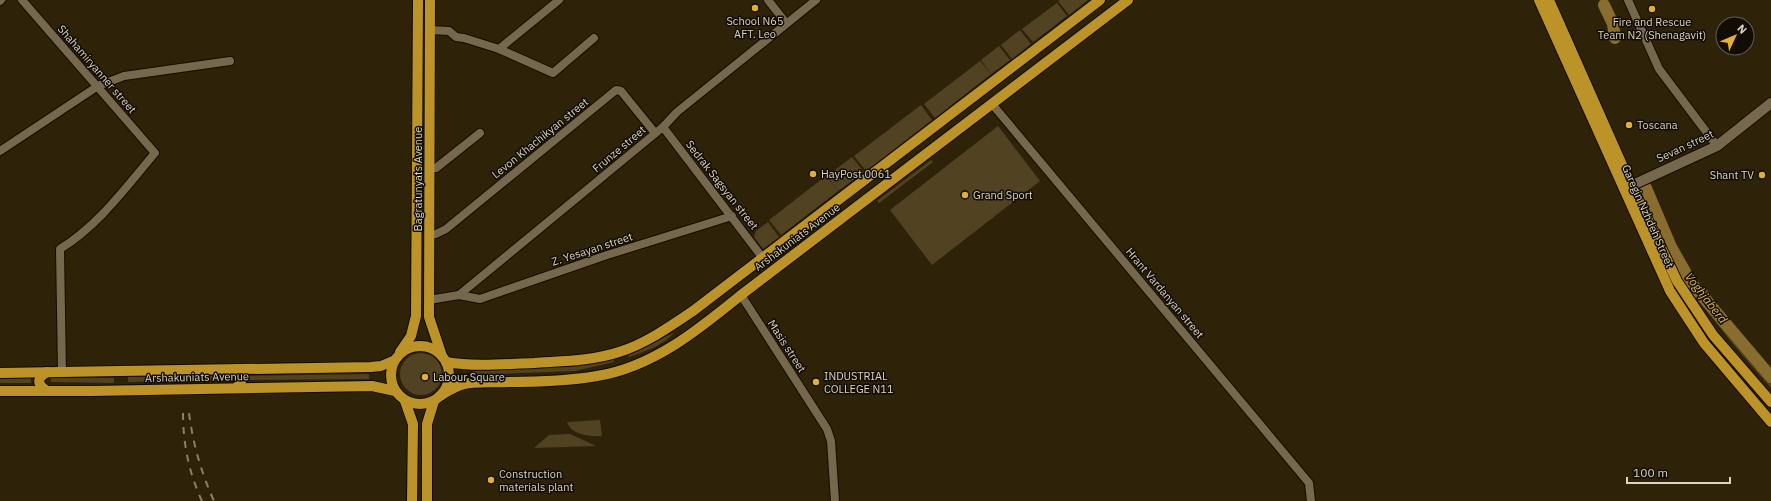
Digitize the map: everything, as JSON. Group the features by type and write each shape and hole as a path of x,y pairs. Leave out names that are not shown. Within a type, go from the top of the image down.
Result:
{"main road":[{"name":"Bagratunyats Avenue","path":"400,352 412,336 416,316 418,0"},
{"name":"Bagratunyats Avenue","path":"430,0 429,317 444,359"},
{"name":"Arshakuniats Avenue","path":"444,359 479,366 589,359 619,352 674,324 1100,0"},
{"name":"Arshakuniats Avenue","path":"437,398 464,384 554,381 596,377 623,370 672,347 698,330 741,295 1128,0"},
{"name":"Garegin Nzhdeh Street","path":"1539,0 1627,187 1674,275 1713,335 1771,402"},
{"name":"Garegin Nzhdeh Street","path":"1549,0 1670,291 1704,343 1771,422"},
{"path":"981,90 992,104"},
{"path":"731,281 741,295"},
{"path":"427,501 427,424 437,398 448,384 449,369 444,359 435,350 426,346 417,345 400,352 393,361 390,376 395,391 406,401 420,404 437,398"},
{"path":"619,352 627,362 626,367 623,370"},
{"name":"Arshakuniats Avenue","path":"0,373 371,367 382,366 393,361"},
{"path":"236,369 242,379 236,388"},
{"path":"47,372 41,375 39,382 40,385 47,391"},
{"name":"Arshakuniats Avenue","path":"0,391 372,386 395,391"},
{"path":"406,401 413,424 412,501"}],"street":[{"name":"Shahamiryanner street","path":"22,0 155,153 103,215 76,239 60,249 62,372"},
{"path":"499,48 559,0"},
{"path":"768,0 786,23"},
{"name":"Frunze street","path":"460,295 656,133 677,112 816,0"},
{"path":"1628,0 1659,69 1717,146"},
{"path":"430,30 449,31 456,37 499,48 553,72 594,38"},
{"path":"0,151 98,86 124,76 230,61"},
{"name":"Levon Khachikyan street","path":"430,235 446,229 616,90 622,91 656,133"},
{"name":"Sevan street","path":"1627,187 1717,146 1771,102"},
{"name":"Hrant Vardanyan street","path":"992,104 1309,483 1311,501"},
{"name":"Sedrak Sagsyan street","path":"663,127 762,257"},
{"path":"430,168 436,168 480,133"},
{"name":"Z. Yesayan street","path":"460,295 480,299 607,255 732,216"},
{"path":"429,300 460,295"},
{"name":"Masis street","path":"741,295 828,428 831,441 835,501"}],"shaded area":[{"path":"1088,0 1069,15 1058,1"},
{"path":"1057,3 1067,16 1033,42 1022,29"},
{"path":"1020,30 1031,44 1012,59 1001,45"},
{"path":"999,46 1010,60 991,74 981,60"},
{"path":"980,61 991,74 935,118 924,104"},
{"path":"921,105 932,120 866,171 854,156"},
{"name":"Grand Sport","path":"998,126 1040,181 932,265 890,210"},
{"path":"852,157 864,172 838,191 827,176"},
{"path":"931,160 933,162 879,203 877,201"},
{"path":"826,176 838,191 781,235 769,220"},
{"path":"768,222 779,237 763,249 754,237 756,231"},
{"path":"1697,287 1707,289 1730,326 1752,348 1771,373 1771,388 1711,315 1693,288"},
{"path":"674,333 659,345 629,357 628,353"},
{"path":"417,353 425,353 436,359 442,370 442,378 436,389 425,395 417,395 406,389 400,378 400,370 406,359"},
{"path":"613,358 614,362 575,371 472,375 472,371 575,366"},
{"path":"369,374 369,379 246,380 246,376"},
{"path":"231,376 231,380 128,382 128,377"},
{"path":"0,378 31,378 31,383 0,383"},
{"path":"51,378 114,378 114,383 51,382"},
{"path":"600,420 602,436 592,436 577,432 569,426 567,422"},
{"path":"570,434 596,446 534,448 549,435"}],"waterway":[{"name":"Voghjaberd","path":"1604,5 1613,24 1615,38"},
{"name":"Voghjaberd","path":"1646,188 1671,247 1692,284 1771,377"}],"railway":[{"path":"183,413 184,436 190,469 202,501"},
{"path":"189,413 198,458 214,501"}],"place":[{"name":"School N65 AFT. Leo","path":"755,8"},
{"name":"Fire and Rescue Team N2 (Shenagavit)","path":"1652,9"},
{"name":"Tosсana","path":"1629,125"},
{"name":"HayPost 0061","path":"813,174"},
{"name":"Shant TV","path":"1762,175"},
{"name":"Grand Sport","path":"965,195"},
{"name":"Labour Square","path":"425,377"},
{"name":"INDUSTRIAL COLLEGE N11","path":"816,382"},
{"name":"Construction materials plant","path":"491,480"}]}
